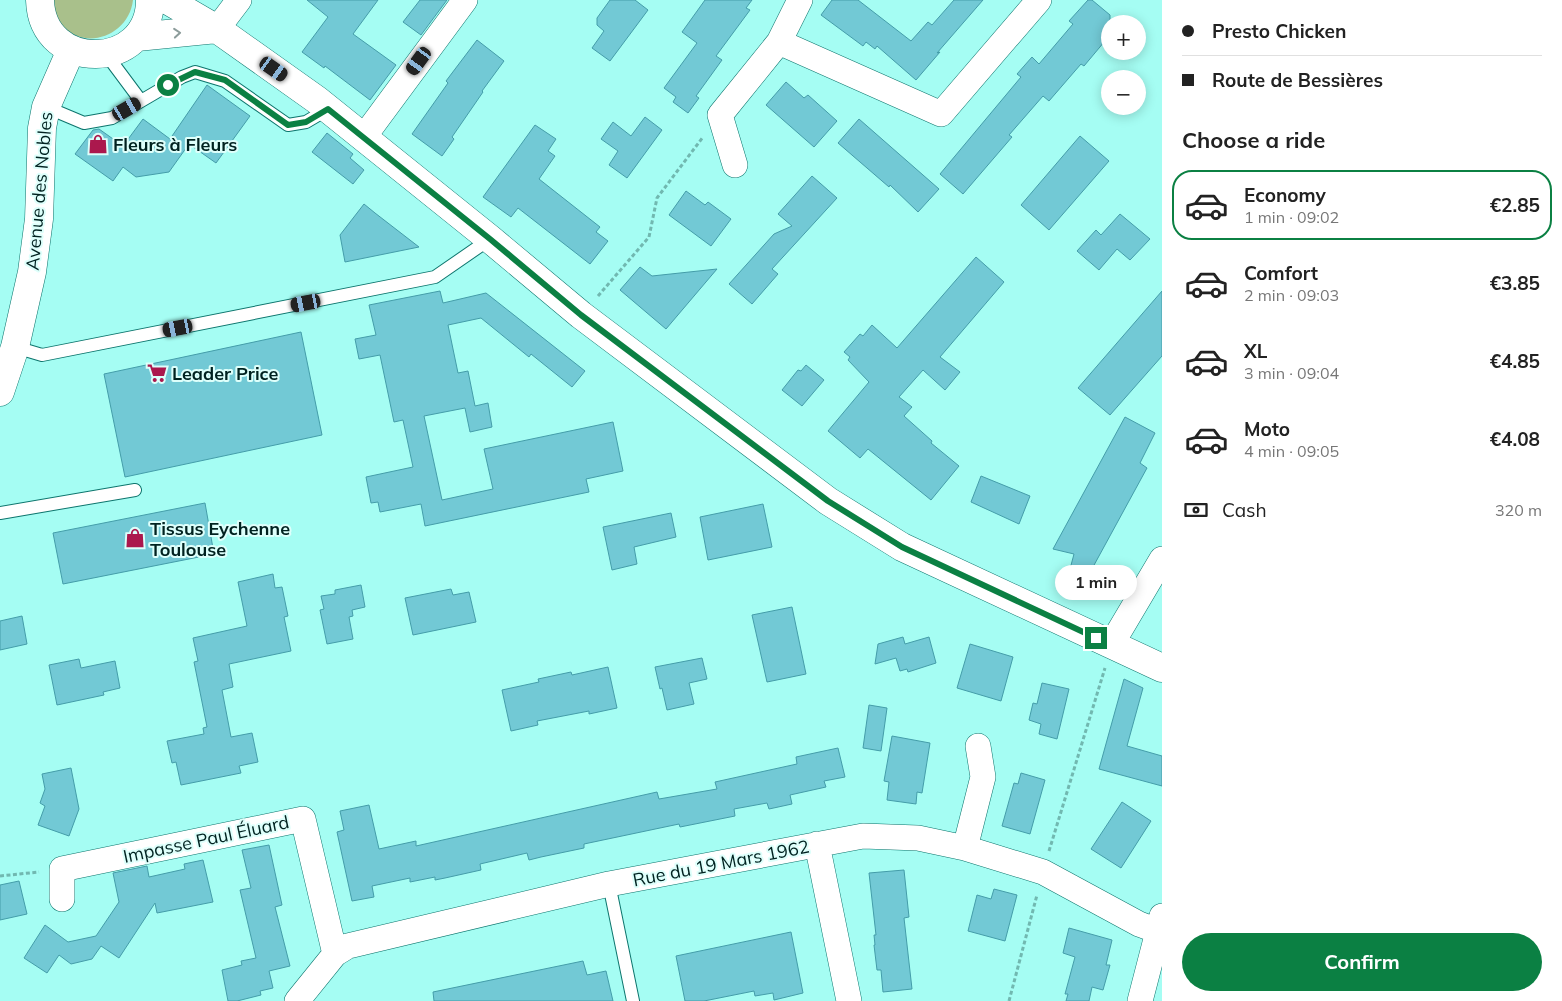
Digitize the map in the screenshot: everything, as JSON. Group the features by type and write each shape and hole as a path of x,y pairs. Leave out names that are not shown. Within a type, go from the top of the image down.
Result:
{"main road":[{"path":"40,0 40,10 46,26 56,40 71,50 88,55 106,54 123,48 137,37 146,23 150,0"},
{"path":"167,0 217,29 317,100 581,315 828,501 902,547 1162,668"},
{"path":"137,37 217,29"},
{"name":"Avenue des Nobles","path":"0,392 15,347 32,272 39,219 42,128 46,107 71,50"}],"street":[{"path":"217,29 239,0"},
{"path":"363,138 465,0"},
{"path":"735,165 720,115 779,42 800,0"},
{"path":"779,42 941,114 1040,0"},
{"path":"1111,645 1162,559"},
{"path":"965,848 983,777 978,746"},
{"name":"Impasse Paul Éluard","path":"62,869 303,819 335,954"},
{"name":"Rue du 19 Mars 1962","path":"296,1001 335,954 348,946 608,884 863,836 918,838 965,848 1043,872 1139,924 1160,924"},
{"path":"817,844 849,1001"},
{"path":"62,869 62,899"},
{"path":"1140,1001 1160,924"}],"lane":[{"path":"106,54 141,101"},
{"path":"46,107 84,123 112,118 182,77 195,72 225,80 288,125 306,122 328,109"},
{"path":"15,347 42,355 435,277 490,239"},
{"path":"0,513 135,490"},
{"path":"608,884 633,1001"}],"path":[{"path":"581,315 649,237 657,198 720,115"},
{"path":"1008,1001 1043,872 1111,645"},
{"path":"0,876 62,869"}],"green space":[{"path":"52,0 133,0 129,13 122,24 113,32 102,37 89,38 78,36 67,30 58,19"}],"building":[{"path":"307,0 378,0 353,34 396,65 370,100 325,66 324,68 302,52 328,17"},
{"path":"420,0 447,0 421,35 403,22"},
{"path":"610,0 635,0 648,10 610,61 592,48 604,31 597,25 597,18"},
{"path":"705,0 752,0 746,8 750,10 716,56 722,60 696,96 699,98 688,113 673,102 676,97 664,88 697,43 682,32"},
{"path":"832,0 858,0 911,41 928,22 932,25 954,0 983,0 916,80 877,46 875,49 866,42 863,46 821,15"},
{"path":"1088,0 1092,0 1110,15 1101,15 1101,46 1084,66 1081,64 1049,101 1043,96 1009,135 1012,137 963,194 940,174 1021,77 1017,74 1032,57 1039,64 1073,24 1069,21"},
{"path":"477,40 504,61 482,91 442,156 412,134 448,83 446,81"},
{"path":"786,82 804,98 808,95 837,121 814,147 766,105"},
{"path":"207,85 250,116 216,163 189,144 169,172 136,177 123,167 113,181 75,154 93,130 99,129 123,146 143,119 170,139"},
{"path":"645,117 662,130 627,178 609,165 618,151 601,139 613,122 631,136"},
{"path":"859,119 939,189 918,212 890,185 889,187 838,143"},
{"path":"535,125 556,139 548,151 555,156 539,179 600,227 596,232 608,241 590,264 518,208 511,217 483,197"},
{"path":"327,133 353,154 350,158 364,170 353,184 312,152"},
{"path":"1080,136 1109,161 1049,230 1021,205"},
{"path":"812,176 837,198 772,269 778,274 752,304 729,284 774,234 792,226 778,214"},
{"path":"686,191 705,205 708,202 731,219 711,246 669,215"},
{"path":"364,204 419,247 345,262 340,235"},
{"path":"1120,214 1150,239 1130,260 1117,249 1099,270 1077,251 1096,230 1101,235"},
{"path":"976,257 1004,282 940,357 960,372 945,390 923,370 899,397 912,407 904,416 932,441 931,443 959,466 931,500 868,449 860,458 828,431 869,382 848,360 850,357 844,352 860,334 863,336 872,325 897,348"},
{"path":"640,267 652,276 717,269 666,329 620,290"},
{"path":"440,291 443,303 486,293 585,371 572,387 531,354 529,357 481,318 448,325 458,373 468,371 475,406 488,403 492,427 470,432 465,408 424,416 442,500 493,489 484,449 613,422 623,471 586,479 589,492 425,526 421,504 380,512 378,502 371,503 366,477 413,467 403,420 394,422 380,355 359,359 355,339 376,335 369,305"},
{"path":"1162,291 1162,356 1110,415 1078,388"},
{"path":"301,332 322,435 125,477 104,374"},
{"path":"806,365 824,380 802,406 782,390 798,370 801,371"},
{"path":"1125,417 1155,433 1140,463 1147,468 1087,578 1070,569 1074,554 1053,549"},
{"path":"981,476 1030,496 1019,524 971,502"},
{"path":"205,503 214,554 63,584 53,533"},
{"path":"763,504 772,547 708,560 700,517"},
{"path":"671,513 676,537 634,547 637,564 612,570 603,527"},
{"path":"273,574 275,588 282,587 288,616 284,617 291,651 229,664 233,687 222,690 231,737 252,733 258,762 239,766 241,773 181,785 176,762 172,763 167,741 204,734 203,728 207,727 194,662 198,661 193,638 247,626 238,582"},
{"path":"361,585 365,607 352,610 353,616 349,617 353,639 327,644 320,610 324,609 321,596 335,594 335,590"},
{"path":"451,589 453,595 469,592 476,622 413,635 405,598"},
{"path":"792,607 806,674 767,682 752,615"},
{"path":"22,616 27,644 0,650 0,621"},
{"path":"903,637 905,644 929,637 936,663 908,672 907,669 900,671 896,658 875,664 878,644"},
{"path":"970,644 1013,657 1001,701 957,688"},
{"path":"702,658 707,679 689,683 694,704 667,710 655,667"},
{"path":"79,659 81,668 115,661 120,688 103,692 104,695 57,705 49,665"},
{"path":"608,667 617,708 589,714 589,711 537,721 538,725 511,731 502,690 539,682 538,679 571,672 572,675"},
{"path":"1124,679 1143,688 1127,746 1162,756 1162,786 1099,769"},
{"path":"1042,683 1069,689 1057,739 1039,734 1041,724 1029,720 1033,703 1037,704"},
{"path":"869,705 887,708 881,751 863,748"},
{"path":"892,736 930,743 922,793 917,792 916,804 887,800 889,782 884,781"},
{"path":"838,748 845,777 824,781 826,787 790,795 792,804 769,809 767,803 734,809 735,816 680,827 679,824 584,844 584,848 529,860 527,853 480,864 481,870 445,878 435,880 435,877 410,882 410,878 372,886 374,897 352,901 337,832 344,830 340,811 369,805 379,849 416,841 416,846 657,792 659,799 717,789 715,782 797,764 796,757"},
{"path":"71,768 79,809 69,836 38,825 45,806 40,803 45,789 42,774"},
{"path":"1021,773 1045,780 1030,834 1002,826 1014,783 1018,784"},
{"path":"1122,802 1151,821 1121,868 1091,849"},
{"path":"269,845 282,905 275,907 290,966 269,971 273,988 260,991 261,995 237,1001 228,1001 222,970 242,965 241,961 256,958 240,890 251,888 242,850"},
{"path":"203,860 213,902 157,913 155,903 119,958 101,946 92,959 71,964 59,955 47,973 24,958 45,925 68,942 96,936 119,902 113,873 147,866 149,877 185,869 184,864"},
{"path":"904,870 909,917 904,918 912,989 883,992 881,970 877,970 874,945 874,935 876,935 869,873"},
{"path":"19,881 27,914 0,920 0,885"},
{"path":"994,889 1017,895 1005,941 968,931 977,895 991,899"},
{"path":"1069,928 1112,940 1106,965 1110,965 1103,990 1092,987 1089,1001 1066,1001 1068,994 1065,994 1075,957 1063,953"},
{"path":"791,932 803,993 774,1000 773,993 755,996 754,991 704,1001 685,1001 676,956"},
{"path":"583,961 587,975 606,971 613,1001 434,1001 433,992"}],"place":[{"name":"Fleurs à Fleurs","path":"98,144"},
{"name":"Leader Price","path":"157,373"},
{"name":"Tissus Eychenne Toulouse","path":"135,538"}],"route":[{"path":"168,85 195,72 225,80 288,125 306,122 328,109 581,315 828,501 902,547 1096,638"}]}
